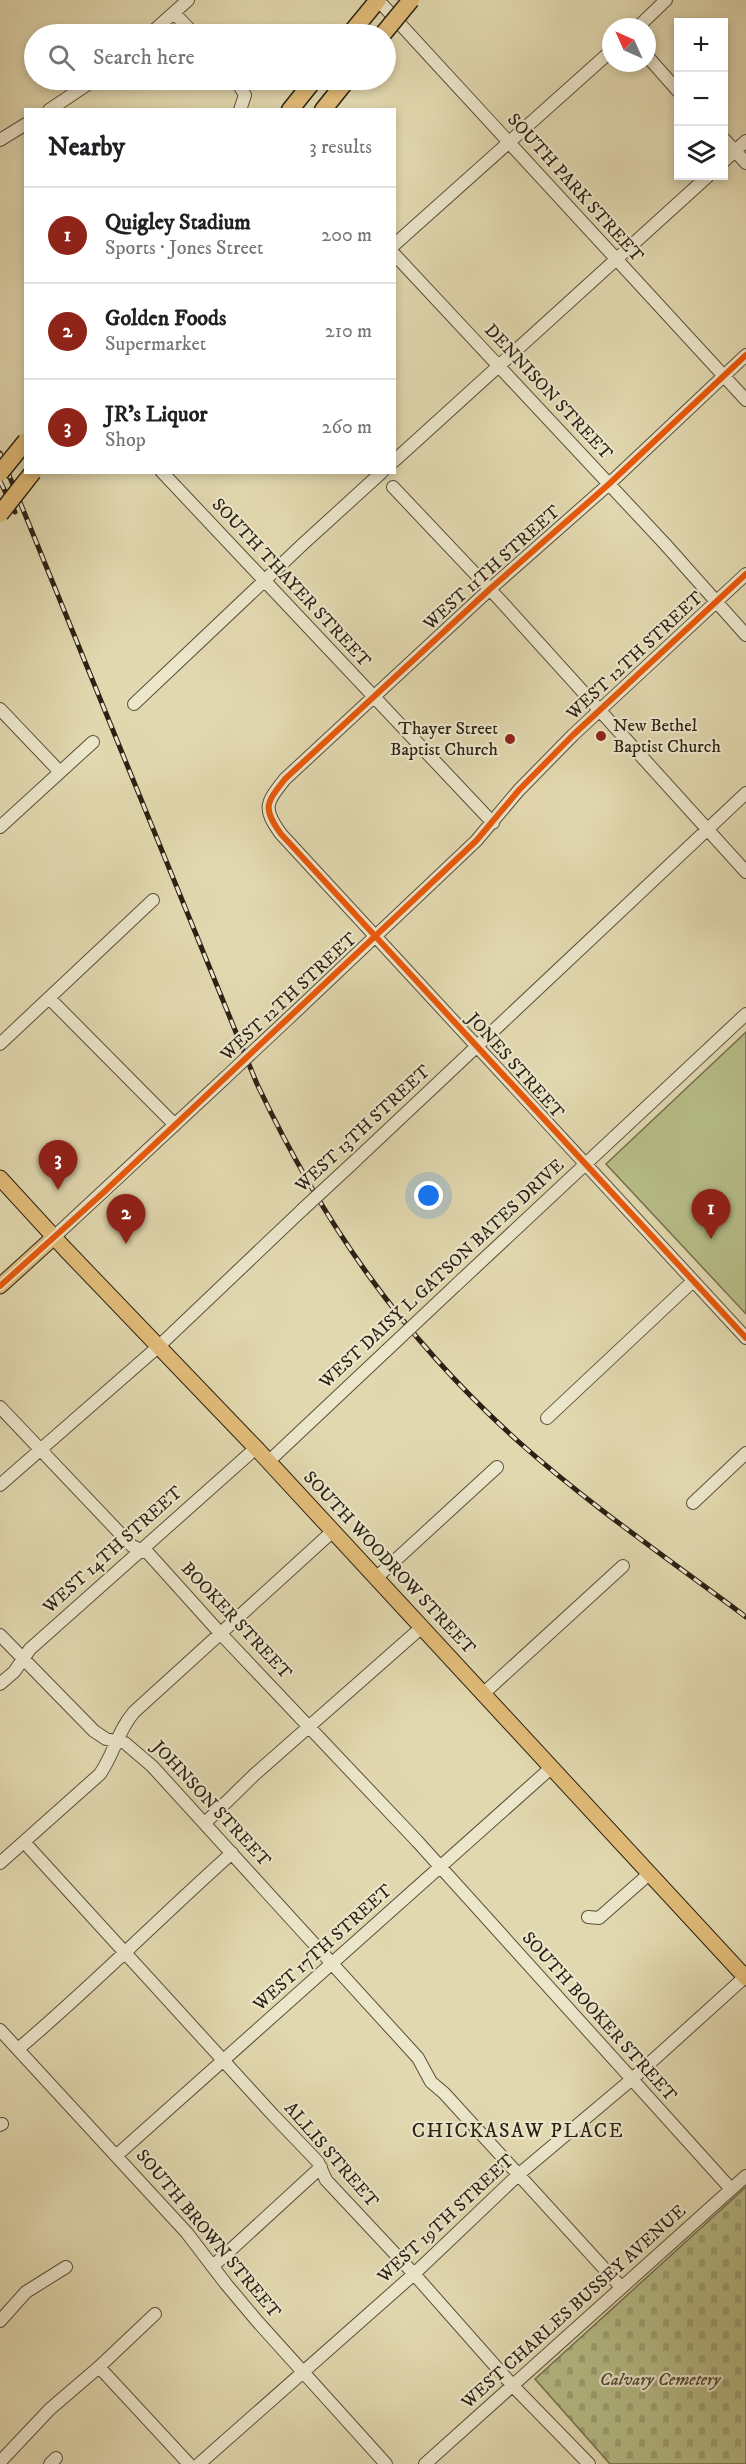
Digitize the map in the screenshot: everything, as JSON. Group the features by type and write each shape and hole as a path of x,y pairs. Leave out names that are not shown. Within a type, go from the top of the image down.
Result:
{"highway":[{"path":"359,24 378,0"},
{"path":"392,24 411,0"},
{"path":"292,108 306,90"},
{"path":"325,108 339,90"},
{"path":"0,473 24,443"},
{"path":"0,517 31,474"}],"main road":[{"name":"SOUTH WOODROW STREET","path":"0,1178 256,1448 746,1978"},
{"name":"WEST 12TH STREET","path":"0,1286 54,1237"}],"street":[{"path":"161,24 188,0"},
{"name":"SOUTH PARK STREET","path":"378,0 746,400"},
{"path":"647,18 666,0"},
{"path":"174,13 184,24"},
{"path":"396,242 602,59"},
{"path":"656,66 674,86"},
{"path":"52,108 79,90"},
{"path":"241,108 245,95 242,90"},
{"path":"0,140 24,125"},
{"path":"728,157 746,141"},
{"path":"728,144 746,163"},
{"path":"396,459 704,180"},
{"name":"DENNISON STREET","path":"396,256 665,544 746,635"},
{"name":"WEST 11TH STREET","path":"268,810 272,795 285,779 490,589 609,484 746,355"},
{"name":"SOUTH THAYER STREET","path":"164,474 492,823"},
{"path":"134,704 380,474"},
{"path":"393,487 490,589 746,872"},
{"name":"WEST 12TH STREET","path":"54,1237 375,937 492,823 545,762 599,709 746,573"},
{"path":"0,709 60,772"},
{"path":"0,827 93,742"},
{"name":"WEST 13TH STREET","path":"0,1485 159,1346 746,793"},
{"name":"JONES STREET","path":"268,810 269,818 281,834 746,1338"},
{"path":"0,1044 153,900"},
{"path":"49,998 175,1125"},
{"name":"WEST DAISY L GATSON BATES DRIVE","path":"268,1462 746,1014"},
{"path":"547,1418 693,1281"},
{"name":"BOOKER STREET","path":"0,1407 132,1546 148,1553 440,1867"},
{"name":"WEST 14TH STREET","path":"0,1684 30,1649 256,1448"},
{"path":"693,1503 746,1453"},
{"path":"376,1578 497,1467"},
{"path":"1,1861 100,1774 117,1742 122,1726 134,1712 333,1531"},
{"path":"484,1693 623,1566"},
{"path":"205,1822 254,1774 422,1627"},
{"name":"JOHNSON STREET","path":"0,1635 94,1731 117,1742 125,1743 152,1766 418,2058 431,2082 444,2093 621,2288"},
{"name":"WEST 17TH STREET","path":"117,2156 552,1767"},
{"name":"ALLIS STREET","path":"24,1842 311,2154 321,2167 326,2180 414,2274 513,2386 589,2464"},
{"path":"18,2049 65,2010 232,1853"},
{"name":"SOUTH BOOKER STREET","path":"440,1867 731,2189"},
{"path":"588,1917 599,1917 649,1874"},
{"name":"WEST 19TH STREET","path":"199,2464 414,2274 518,2175 631,2080 746,1978"},
{"name":"SOUTH BROWN STREET","path":"0,2030 188,2233 257,2321 386,2464"},
{"path":"213,2266 321,2167"},
{"name":"WEST CHARLES BUSSEY AVENUE","path":"425,2464 746,2176"},
{"path":"0,2321 26,2292 66,2267"},
{"path":"0,2462 50,2409 99,2367 154,2314"},
{"path":"99,2367 189,2464"}],"green space":[{"path":"746,1032 746,1314 606,1164"},
{"name":"Calvary Cemetery","path":"746,2187 746,2464 610,2464 535,2379"}],"railway":[{"path":"0,453 257,1084 310,1185 339,1232 403,1320 439,1362 520,1443 575,1489 746,1617"},
{"path":"0,481 15,512"}],"cycle path":[{"path":"746,355 609,484 490,589 285,779 270,800 269,806 271,818 281,834 746,1338"},
{"path":"0,1286 104,1192 476,841 519,790 573,735 746,574"}],"place":[{"name":"New Bethel Baptist Church","path":"601,736"},
{"name":"Thayer Street Baptist Church","path":"510,739"},
{"name":"JR's Liquor","path":"58,1190"},
{"name":"Quigley Stadium","path":"711,1239"},
{"name":"Golden Foods","path":"126,1244"}],"district":[{"name":"CHICKASAW PLACE","path":"518,2131"}]}
